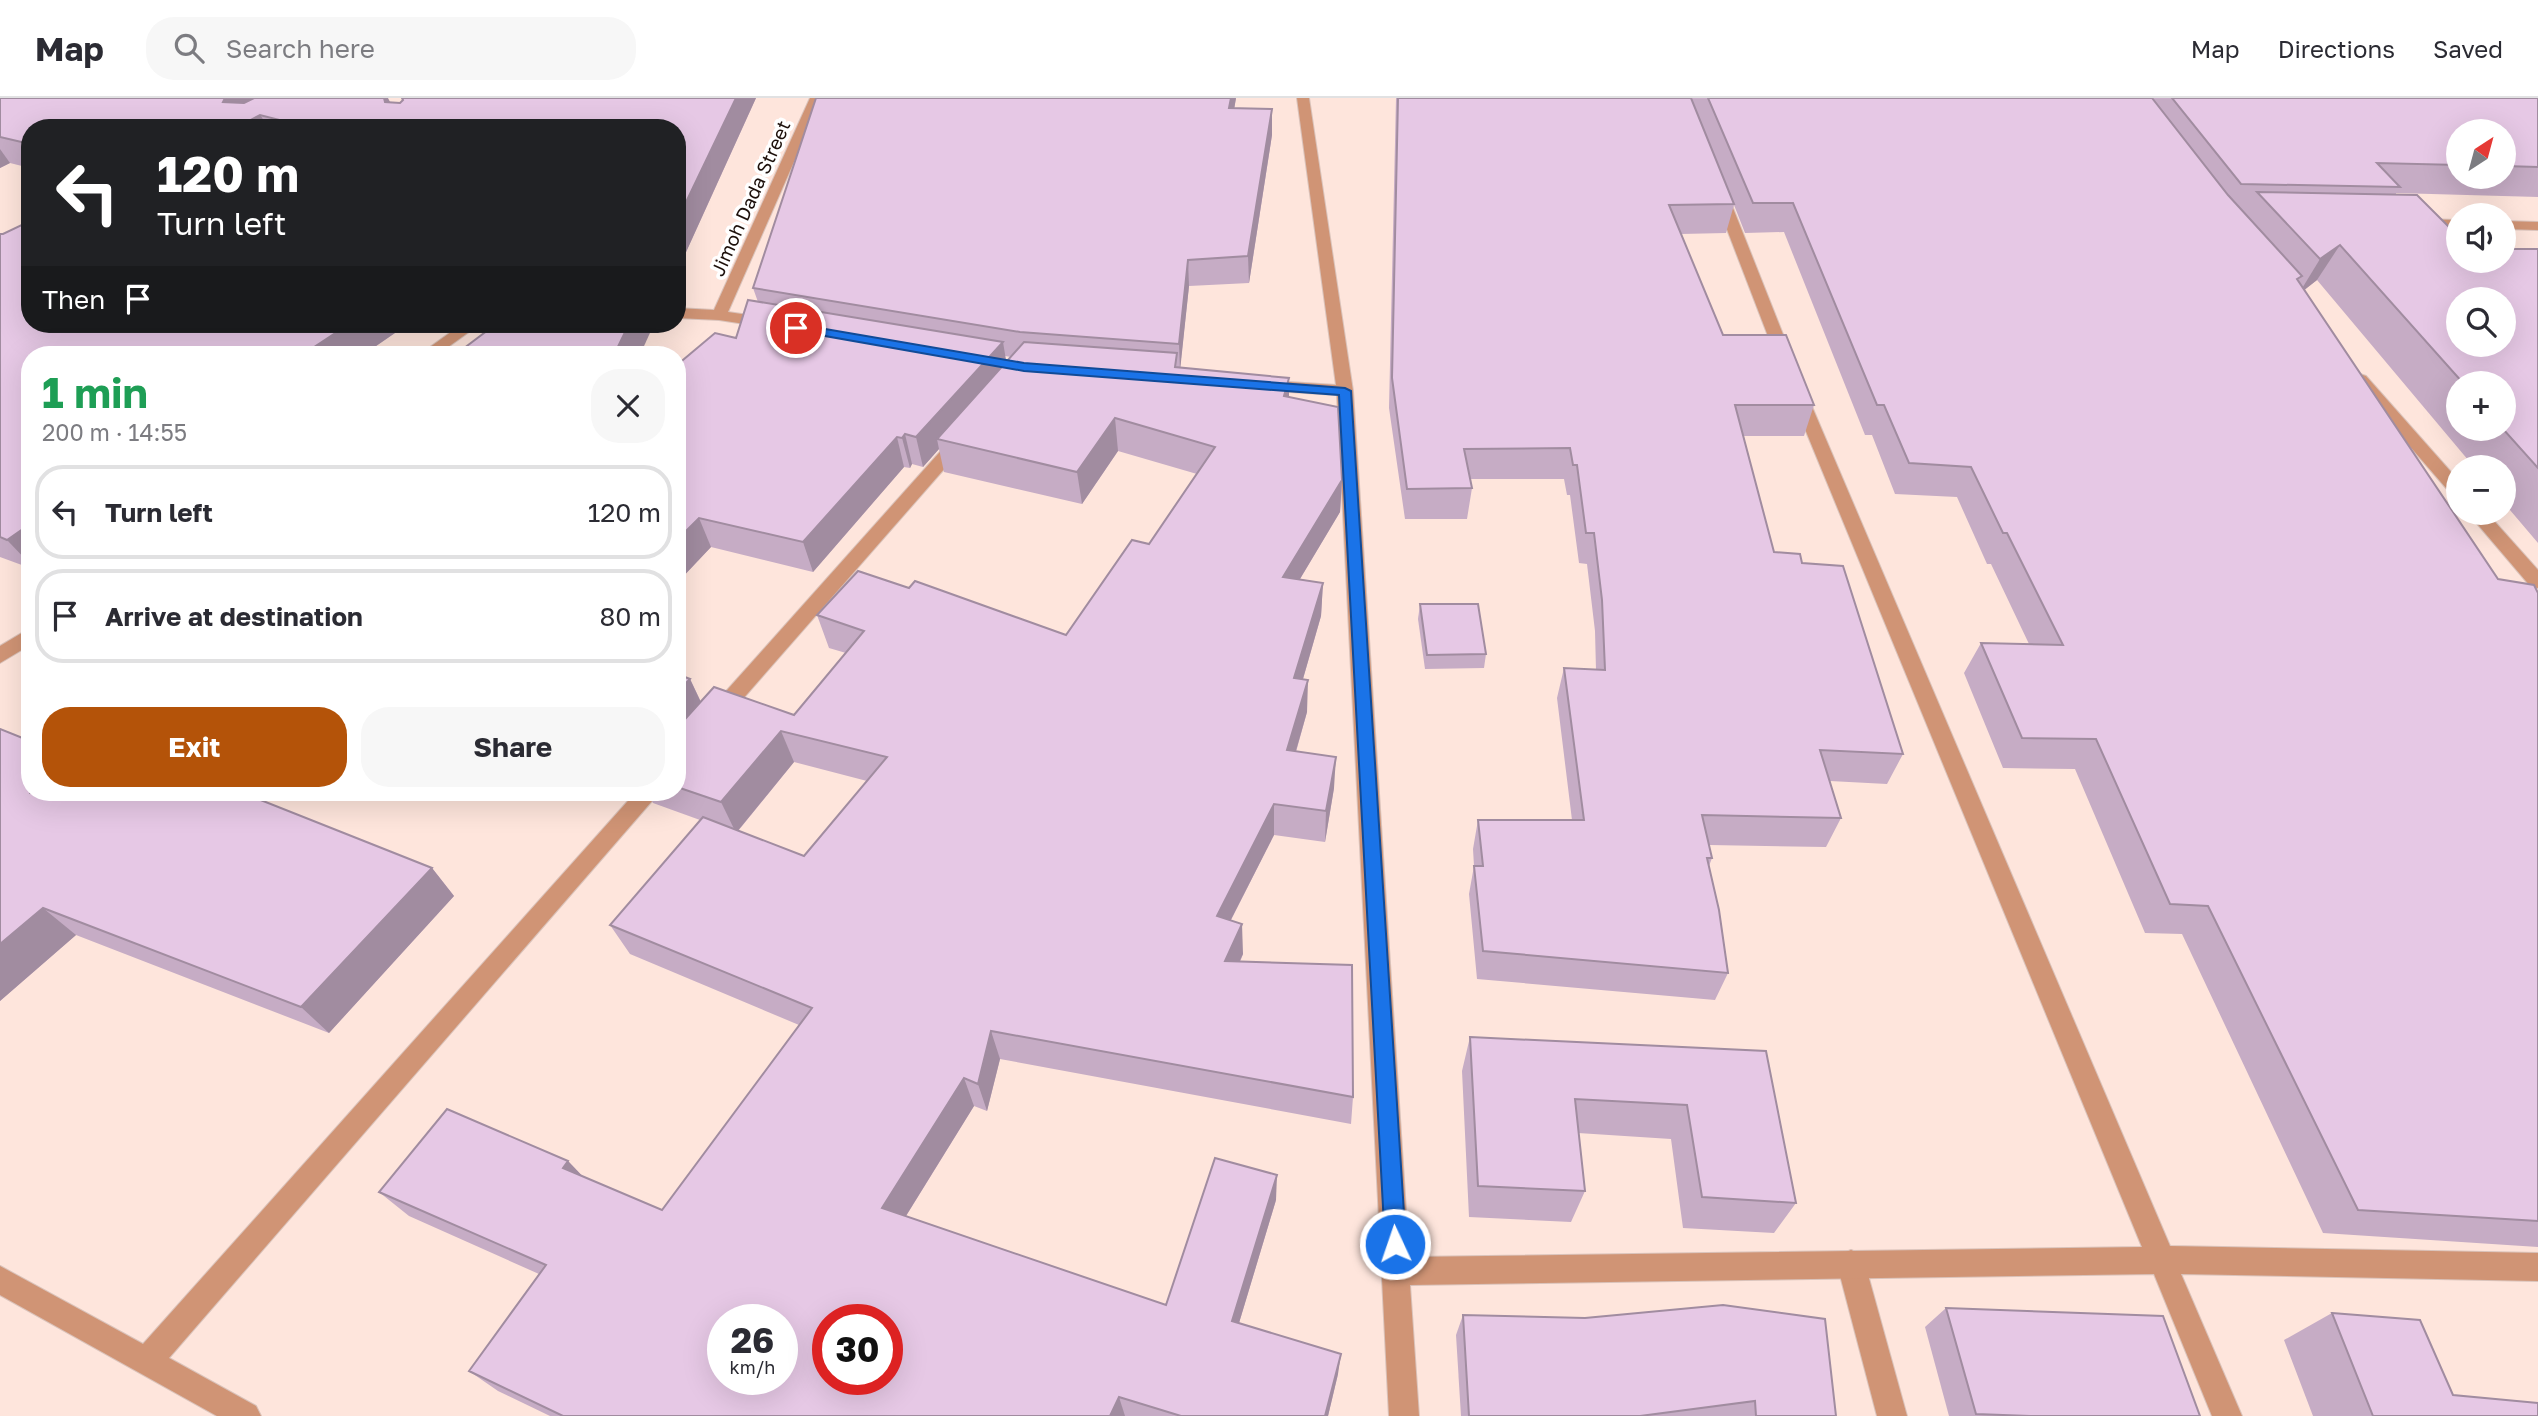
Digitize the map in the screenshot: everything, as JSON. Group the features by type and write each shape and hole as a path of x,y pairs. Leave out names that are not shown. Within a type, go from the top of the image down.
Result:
{"street":[{"name":"Jimoh Dada Street","path":"719,315 816,98"},
{"path":"1303,98 1345,391 1404,1416"},
{"path":"1715,179 1810,425 2227,1416"},
{"path":"2405,223 2446,224"},
{"path":"2516,225 2538,226"},
{"path":"686,313 719,315 786,326"},
{"path":"440,346 459,333"},
{"path":"2348,366 2446,477"},
{"path":"1238,383 1345,391"},
{"path":"686,750 969,429"},
{"path":"2489,525 2532,567 2538,582"},
{"path":"0,656 21,641"},
{"path":"147,1361 641,801"},
{"path":"1397,1271 2163,1260 2538,1267"},
{"path":"1851,1264 1892,1416"},
{"path":"0,1280 246,1416"}],"building":[{"path":"0,98 225,98 223,102 244,103 254,98 384,98 385,102 400,103 402,98 736,98 686,202 686,119 276,119 260,115 253,119 21,119 21,142 0,137"},
{"path":"816,98 1231,98 1229,108 1272,109 1248,256 1188,260 1179,344 1020,332 753,288"},
{"path":"1398,98 1691,98 1734,204 1669,205 1723,335 1786,335 1814,405 1735,405 1774,552 1800,554 1802,563 1843,566 1903,754 1820,750 1841,818 1702,815 1712,858 1707,858 1719,910 1728,973 1483,951 1474,866 1483,866 1478,820 1584,820 1564,668 1605,670 1602,600 1594,533 1586,533 1577,465 1573,465 1570,448 1464,449 1472,488 1407,489 1392,378"},
{"path":"1708,98 2152,98 2228,195 2302,276 2297,279 2446,501 2446,525 2462,525 2498,579 2534,585 2538,593 2538,1221 2358,1210 2208,906 2170,904 2096,739 2022,738 1981,643 2063,645 1971,467 1909,463 1884,405 1877,405 1793,203 1753,203"},
{"path":"2172,98 2538,98 2538,167 2516,166 2516,119 2446,119 2446,165 2377,163 2400,187 2241,184"},
{"path":"2257,192 2417,195 2446,224 2446,273 2516,273 2516,249 2538,249 2538,468 2514,441 2516,441 2516,371 2452,371 2340,245 2320,259"},
{"path":"21,225 21,333 335,333 316,346 21,346 21,530 7,540 0,537 0,234"},
{"path":"748,300 1003,342 916,437 905,434 902,438 897,437 803,542 699,518 686,531 686,357 715,333 736,338"},
{"path":"484,333 625,333 618,346 467,346"},
{"path":"1024,342 1177,353 1175,367 1289,378 1284,396 1338,407 1342,480 1283,577 1323,583 1294,678 1308,680 1287,750 1336,757 1326,811 1274,804 1217,916 1242,924 1225,961 1352,965 1353,1097 991,1031 978,1084 964,1078 882,1208 1166,1305 1215,1158 1277,1175 1232,1321 1341,1354 1325,1416 1181,1416 1119,1397 1110,1416 563,1416 469,1371 546,1265 379,1192 447,1109 568,1161 563,1168 662,1210 812,1008 610,925 703,817 804,856 887,757 781,731 721,802 686,790 686,718 714,687 794,715 864,631 817,615 858,571 909,588 915,581 1066,635 1132,540 1149,544 1215,447 1115,418 1077,472 937,439"},
{"path":"1420,604 1478,604 1486,654 1427,655"},
{"path":"0,729 21,737 21,801 263,801 432,868 301,1007 43,908 0,944"},
{"path":"1470,1037 1766,1051 1796,1203 1702,1197 1687,1105 1575,1099 1585,1191 1478,1186"},
{"path":"1723,1305 1825,1319 1836,1416 1756,1416 1755,1401 1640,1416 1469,1416 1463,1315 1585,1318"},
{"path":"1946,1308 2163,1316 2200,1416 1976,1414"},
{"path":"2332,1313 2420,1320 2453,1395 2538,1403 2538,1416 2373,1416"}],"route":[{"path":"796,328 1024,367 1345,391 1395,1244"}]}
